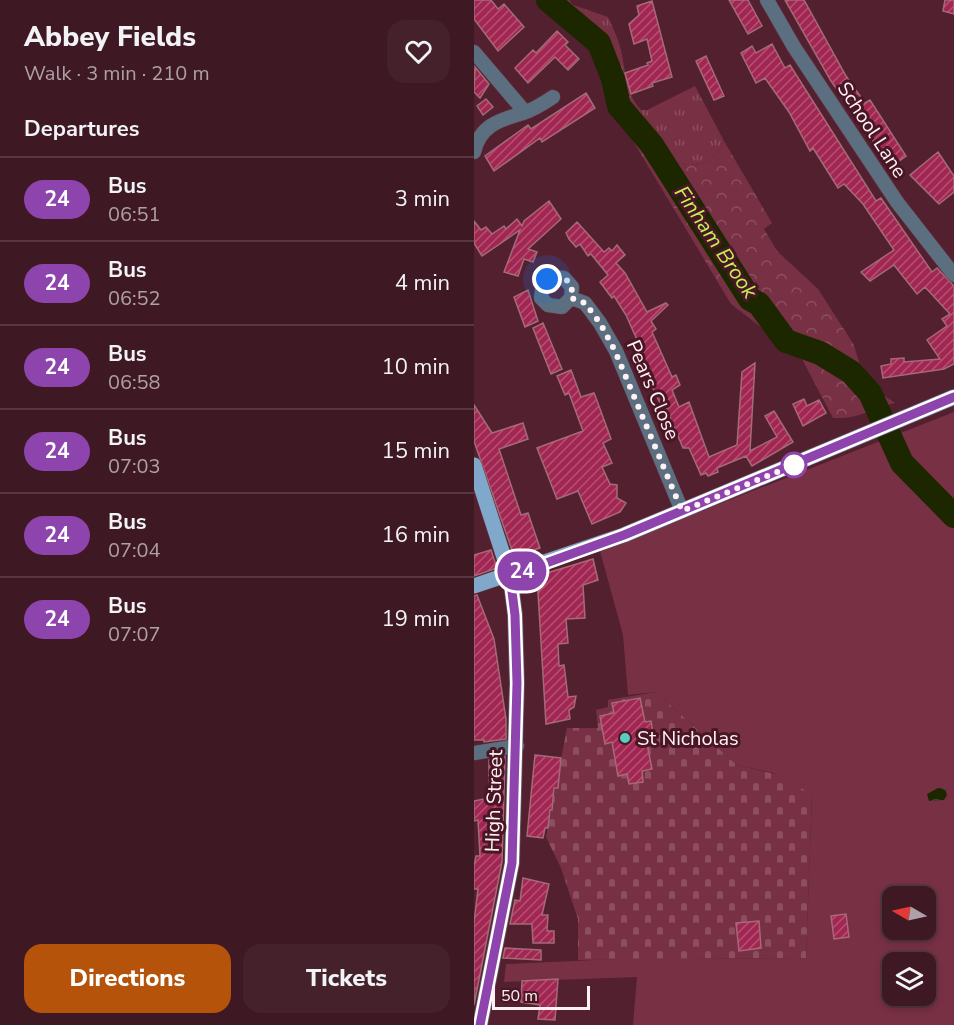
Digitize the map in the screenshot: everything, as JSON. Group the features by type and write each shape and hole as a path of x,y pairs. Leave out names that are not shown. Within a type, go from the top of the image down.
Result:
{"main road":[{"path":"474,586 510,576 624,535 954,397"},
{"path":"474,465 510,576"}],"street":[{"name":"School Lane","path":"767,0 868,161 920,236 954,275"},
{"path":"474,52 525,112"},
{"path":"475,144 501,118 525,112 553,98"},
{"name":"Pears Close","path":"571,298 585,303 600,323 610,342 682,511"},
{"name":"High Street","path":"480,1025 512,863 517,746 515,615 510,576"},
{"path":"474,753 517,746"}],"green space":[{"path":"536,0 558,0 589,21 603,38 624,100 674,162 690,165 704,162 716,154 724,141 772,223 764,229 777,251 818,289 854,345 861,369 874,389 895,403 858,415 833,418 802,359 731,304 624,126 611,100 591,43"},
{"path":"558,0 569,0 573,5 608,17 619,43 628,87 641,110 647,110 695,86 724,141 716,154 697,164 674,162 624,100 603,38"},
{"path":"954,412 954,1025 633,1025 637,977 504,982 506,964 616,959 806,958 812,794 773,773 737,765 656,692 628,695 623,635 600,551"},
{"path":"656,692 737,765 809,782 812,794 806,958 578,960 578,919 561,868 546,837 567,728 598,728 596,710 608,707 608,700"}],"water":[{"path":"938,788 945,789 947,795 944,800 929,801 927,794"}],"building":[{"path":"474,0 491,0 498,9 504,4 524,27 498,51 474,19"},
{"path":"729,0 748,0 762,26 748,34"},
{"path":"785,0 804,0 846,76 865,103 870,100 906,156 891,167 831,81"},
{"path":"945,0 954,0 954,14 943,11"},
{"path":"652,1 672,77 652,83 653,86 631,94 625,73 648,65 647,63 652,61 647,39 634,44 629,24 639,15 637,6"},
{"path":"557,31 568,42 565,45 579,59 568,70 555,57 528,83 515,68 533,50 536,53"},
{"path":"772,44 785,68 790,65 876,201 881,198 932,272 937,268 954,286 954,364 944,369 883,378 881,366 891,364 891,359 904,358 904,362 940,359 927,340 947,326 942,319 950,314 925,287 917,294 894,265 870,281 861,272 894,250 863,204 844,184 838,188 813,148 810,151 789,112 765,78 756,83 741,53 752,46 756,53"},
{"path":"706,56 724,96 714,100 696,61"},
{"path":"475,67 489,84 480,98 474,92"},
{"path":"586,93 595,108 542,142 540,138 494,171 485,156 528,125 531,129"},
{"path":"486,99 493,107 483,115 477,106"},
{"path":"938,152 954,176 954,192 939,204 910,175"},
{"path":"549,201 561,219 528,249 537,252 533,262 524,259 518,276 504,272 520,230 482,256 474,243 474,221 481,230 486,227 492,234 504,226 506,229 517,219 522,226 524,221"},
{"path":"577,222 604,252 609,248 612,251 617,245 625,255 616,263 625,273 647,312 666,303 668,305 651,321 656,329 652,332 672,377 676,375 680,385 672,390 679,407 689,402 709,457 737,445 742,372 755,363 750,451 777,437 765,416 774,411 793,442 752,466 746,456 717,468 718,472 708,476 706,473 701,475 689,448 683,448 665,405 662,406 658,399 635,350 638,349 636,343 638,342 626,315 614,296 612,298 600,282 608,275 591,254 588,256 580,244 576,247 566,233"},
{"path":"528,290 538,321 525,327 514,297"},
{"path":"543,323 562,369 551,374 533,328"},
{"path":"571,370 581,397 594,393 611,439 603,443 612,463 602,467 610,484 617,485 617,498 626,503 620,512 592,524 578,491 557,499 537,448 583,431 569,393 565,395 557,376"},
{"path":"804,399 807,406 819,400 826,413 803,426 793,404"},
{"path":"474,405 492,433 523,423 528,439 499,449 521,515 528,513 540,548 514,556 474,441"},
{"path":"491,550 497,568 474,576 474,555"},
{"path":"593,559 598,580 583,585 585,618 566,619 568,643 558,644 559,666 564,665 568,697 576,696 574,707 569,710 570,719 546,724 537,576"},
{"path":"477,595 494,639 506,719 506,739 484,742 484,740 474,740 474,596"},
{"name":"St Nicholas","path":"640,698 645,722 651,721 653,733 645,734 652,769 642,771 643,782 629,784 627,774 618,776 612,742 605,744 600,716 614,713 612,703"},
{"path":"535,755 561,758 558,788 554,788 552,810 550,810 548,828 545,828 543,838 527,836"},
{"path":"505,757 502,862 474,1005 474,923 478,889 474,889 474,866 476,856 480,856 478,820 474,821 474,801 489,798 489,760"},
{"path":"523,878 549,884 542,915 548,915 547,931 554,931 554,943 533,943 532,924 510,924 515,900 520,901"},
{"path":"846,914 849,937 834,939 831,916"},
{"path":"759,921 761,948 739,951 736,923"},
{"path":"505,948 541,950 541,960 503,958"},
{"path":"558,979 555,1020 538,1019 540,1005 521,1002 522,981"}],"waterway":[{"name":"Finham Brook","path":"548,0 599,43 613,79 619,106 652,145 750,299 759,304 786,341 820,353 851,372 870,393 902,463 954,516"}],"bus line":[{"name":"24","path":"480,1025 512,863 518,723 515,615 510,576 624,535 954,397"}],"place":[{"name":"St Nicholas","path":"625,738"}],"route":[{"path":"547,279 557,276 569,282 572,287 571,298 585,303 600,323 635,396 682,511 794,465"}]}
